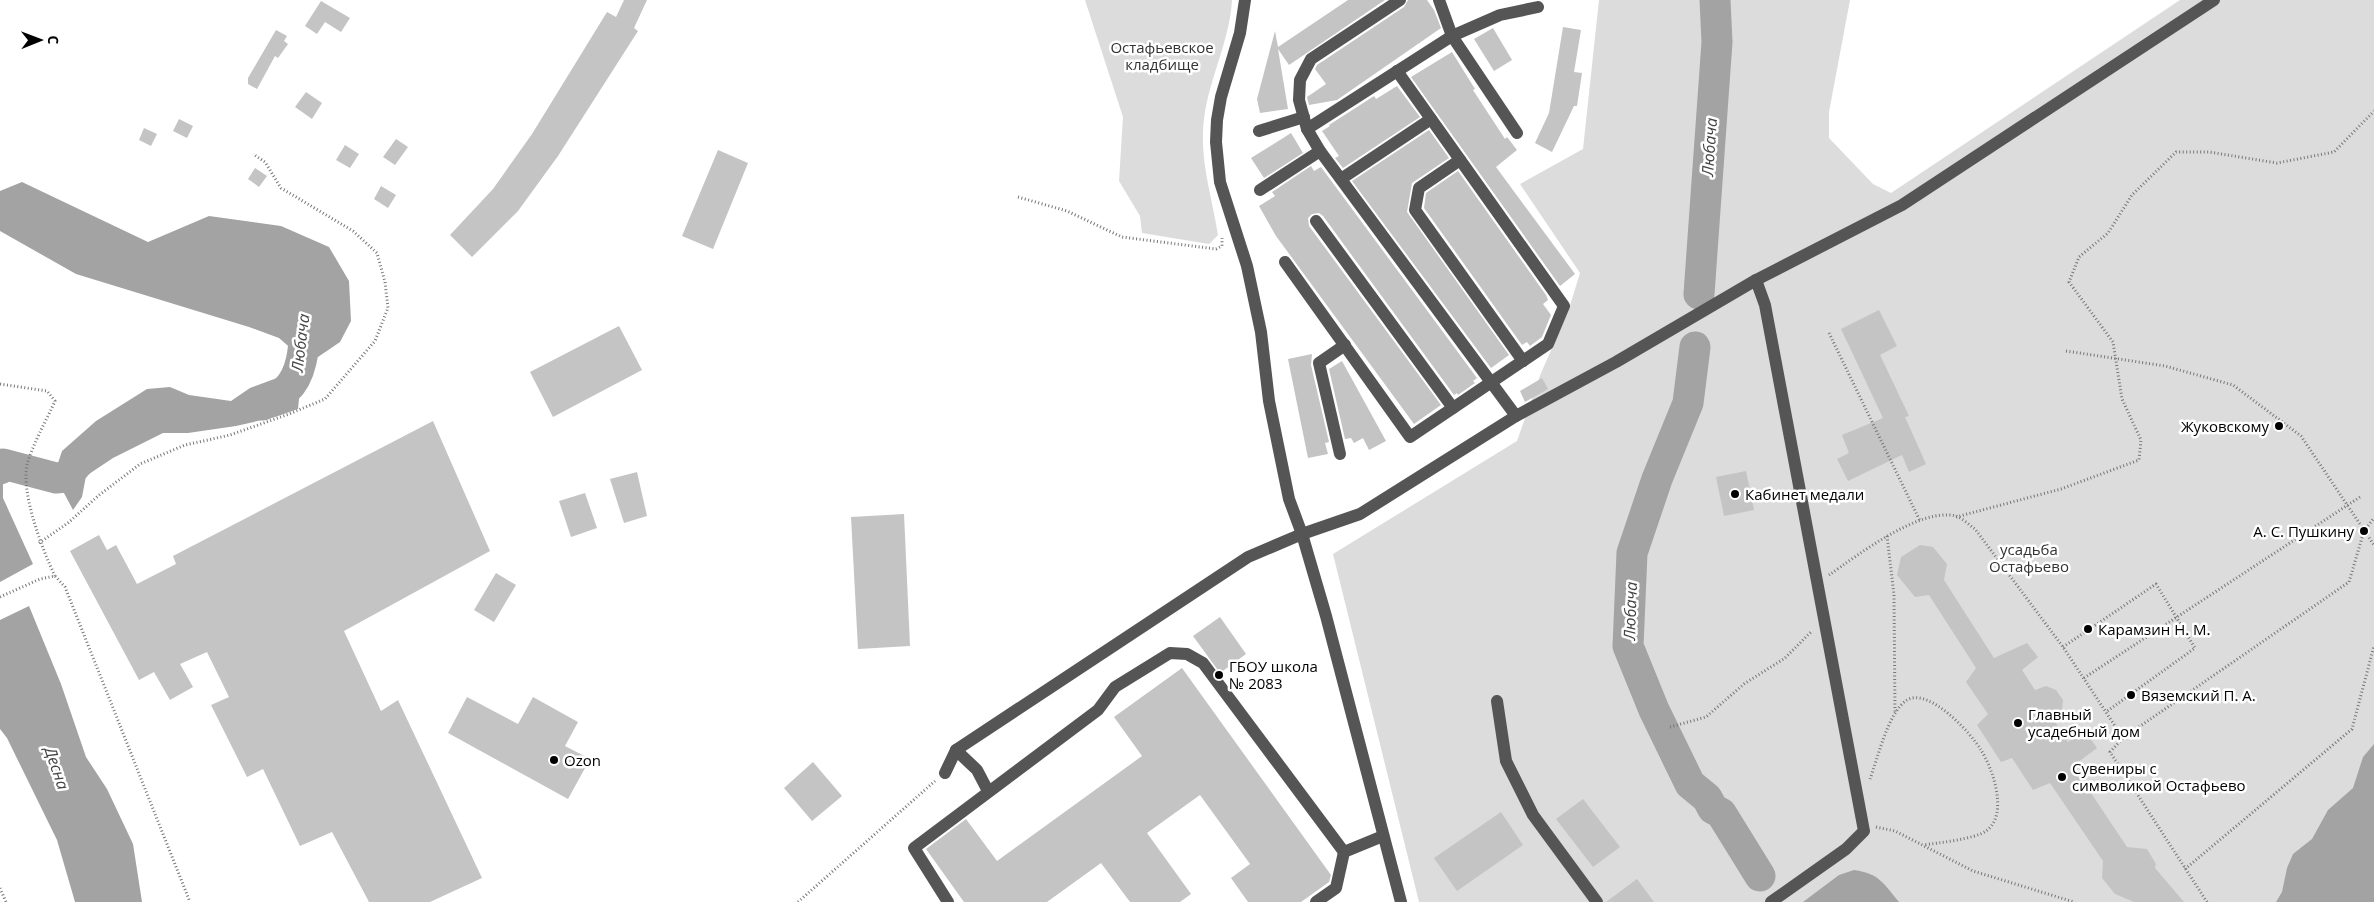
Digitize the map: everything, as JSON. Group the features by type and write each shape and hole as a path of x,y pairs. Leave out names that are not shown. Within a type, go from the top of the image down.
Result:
{"street":[{"path":"1245,0 1240,33 1221,97 1217,120 1217,161 1220,182 1247,266 1261,332 1269,401 1289,499 1302,534 1326,616 1401,902"},
{"path":"1400,0 1312,59 1300,80 1299,100 1305,123 1320,151 1516,416"},
{"path":"1439,0 1452,36 1517,133"},
{"path":"945,773 956,750 1248,557 1302,534 1360,514 1516,416 1616,362 1756,280 1902,205 2214,0"},
{"path":"1258,131 1305,123 1397,71 1452,36 1500,15 1538,7"},
{"path":"1285,262 1410,437 1548,344 1564,306 1397,71"},
{"path":"1341,179 1431,119"},
{"path":"1260,190 1320,151"},
{"path":"1460,160 1418,188 1415,210 1523,361"},
{"path":"1316,221 1453,408"},
{"path":"1756,280 1765,305 1864,831 1846,849 1770,902"},
{"path":"1340,454 1319,363 1345,345"},
{"path":"948,902 914,848 1098,710 1115,687 1170,653 1186,654 1204,663 1344,852 1336,888 1316,902"},
{"path":"1497,702 1506,761 1533,815 1597,902"},
{"path":"956,750 977,770 988,791"},
{"path":"1344,852 1383,836"}],"path":[{"path":"1816,583 1887,536 1934,515 1956,516 2061,489 2139,460 2141,440 2122,399 2113,342 2069,282 2079,257 2108,234 2132,195 2176,152 2209,152 2276,163 2334,152 2374,111"},
{"path":"39,543 68,523 98,496 140,464 185,445 230,435 325,399 375,341 388,308 385,282 377,253 353,231 281,188 265,162 253,154"},
{"path":"1018,197 1068,211 1122,237 1216,249 1222,246 1222,235"},
{"path":"1829,332 1920,521"},
{"path":"2066,352 2165,366 2233,385 2301,436 2374,545"},
{"path":"0,384 47,391 55,401 28,462 25,478 39,543 55,576 65,587 190,902"},
{"path":"2084,678 2360,497"},
{"path":"1956,516 1975,528 2063,647 2123,738"},
{"path":"2207,902 2110,752 2123,738 2349,582 2364,531 2374,518"},
{"path":"1868,784 1895,712 1894,596 1887,536"},
{"path":"0,597 40,579 55,576"},
{"path":"2063,647 2156,584 2195,648 2106,712"},
{"path":"1670,727 1706,717 1744,684 1785,658 1823,620"},
{"path":"2185,869 2352,730 2374,646"},
{"path":"1895,712 1907,700 1917,697 1948,712 1982,751 1996,789 2000,807 1994,822 1986,831 1954,840 1923,845"},
{"path":"798,902 945,773"},
{"path":"1864,831 1879,826 1895,831 1973,871 2074,902"},
{"path":"0,888 6,902"}],"green space":[{"name":"Остафьевское кладбище","path":"1085,0 1232,0 1224,44 1210,89 1204,119 1203,149 1218,235 1209,244 1142,233 1140,216 1119,181 1123,117"},
{"name":"усадьба Остафьево","path":"1599,0 1850,0 1829,112 1829,138 1873,184 1891,193 2180,0 2374,0 2374,902 1419,902 1333,554 1517,441 1541,373 1568,312 1580,273 1520,184 1583,149"}],"water":[{"path":"22,182 148,242 209,216 281,226 329,247 349,281 351,321 340,342 318,357 302,358 279,338 76,274 0,231 0,191"},
{"path":"277,378 296,379 299,399 298,409 275,417 236,426 188,433 163,433 113,458 86,476 82,497 73,510 56,478 57,466 62,451 96,421 147,389 170,387 189,395 231,401 250,388"},
{"path":"0,452 3,454 3,498 33,564 0,582"},
{"name":"Десна","path":"29,606 61,684 86,757 107,789 133,844 142,902 75,902 57,840 7,738 0,729 0,620"},
{"path":"2374,744 2374,902 2276,902 2282,892 2287,868 2293,854 2312,839 2328,810 2353,788 2363,757"},
{"path":"1854,870 1870,874 1880,880 1899,902 1803,902 1839,875"}],"building":[{"path":"624,0 647,0 634,28 638,31 558,156 518,211 472,257 450,235 493,189 532,134 607,12 616,17"},
{"path":"1348,0 1385,0 1289,65 1278,49 1288,109 1260,113 1257,99 1275,31 1278,47"},
{"path":"1408,0 1427,0 1434,10 1441,28 1337,100 1309,105 1307,97 1326,84 1315,69 1317,65 1404,7"},
{"path":"321,1 350,18 341,32 325,22 317,34 305,26"},
{"path":"1563,27 1581,30 1574,72 1582,73 1577,106 1574,106 1552,152 1535,143 1549,113"},
{"path":"1493,28 1512,60 1494,71 1474,39"},
{"path":"276,30 287,36 284,41 288,44 278,58 275,56 257,89 248,84 248,78"},
{"path":"1452,52 1475,89 1473,90 1505,139 1507,137 1517,150 1496,167 1575,274 1560,286 1411,77"},
{"path":"1397,86 1420,117 1343,168 1335,158 1339,156 1322,131 1374,96 1376,99"},
{"path":"306,92 322,103 312,119 295,107"},
{"path":"179,119 193,126 187,138 173,131"},
{"path":"144,128 157,134 151,146 139,140"},
{"path":"1429,130 1449,158 1412,183 1407,212 1509,355 1491,368 1352,181"},
{"path":"1291,133 1303,153 1264,178 1251,158"},
{"path":"396,139 408,147 395,165 383,157"},
{"path":"345,145 359,154 350,168 336,160"},
{"path":"718,150 748,163 713,249 682,236"},
{"path":"1311,166 1314,171 1321,167 1477,378 1473,381 1475,383 1458,395 1457,393 1454,395 1323,216 1319,213 1312,214 1308,218 1309,226 1441,405 1414,424 1276,236 1259,206 1275,196 1272,192"},
{"path":"255,168 267,176 259,187 248,179"},
{"path":"1458,171 1546,295 1548,300 1543,304 1551,315 1542,337 1530,346 1527,342 1522,345 1424,208 1426,193"},
{"path":"381,186 396,195 388,208 374,199"},
{"path":"1879,310 1897,346 1880,355 1909,416 1905,417 1926,464 1909,472 1902,455 1848,481 1837,459 1849,453 1842,435 1883,418 1841,329"},
{"path":"619,326 642,370 553,417 530,372"},
{"path":"1312,354 1311,365 1329,442 1325,443 1328,454 1308,458 1288,359"},
{"path":"1342,361 1386,441 1369,450 1363,438 1354,443 1351,438 1345,439 1329,369"},
{"path":"1542,378 1548,389 1525,402 1520,391"},
{"path":"433,421 490,551 344,631 381,711 398,700 482,878 430,902 369,902 332,832 300,846 263,769 247,777 211,705 229,697 207,652 180,664 193,687 170,700 154,672 139,680 70,551 99,535 107,550 116,545 137,584 176,564 173,556"},
{"name":"Кабинет медали","path":"1746,471 1754,510 1724,516 1716,477"},
{"path":"637,472 647,516 624,523 610,479"},
{"path":"585,493 597,528 571,537 559,501"},
{"path":"904,514 910,646 858,649 851,517"},
{"name":"Главный усадебный дом","path":"1920,545 1933,547 1947,564 1944,580 1994,658 2027,643 2038,657 2022,670 2035,690 2046,686 2056,690 2063,700 2062,712 2054,720 2068,742 2085,731 2097,748 2073,766 2127,847 2147,849 2156,864 2155,868 2184,902 2134,902 2115,894 2102,878 2103,861 2050,783 2033,790 2012,758 2001,762 1977,725 1988,714 1966,682 1976,668 1929,595 1915,597 1897,575 1901,557"},
{"path":"496,573 516,585 494,622 474,610"},
{"path":"1220,617 1246,654 1220,673 1193,636"},
{"path":"1182,668 1331,875 1329,882 1301,902 1248,902 1231,878 1250,864 1200,795 1147,833 1191,894 1180,902 1130,902 1101,863 1047,902 964,902 926,849 966,819 997,861 1142,756 1114,717"},
{"path":"467,697 518,724 533,697 578,722 565,746 590,759 568,799 448,733"},
{"path":"813,762 842,796 812,821 784,788"},
{"path":"1583,799 1620,847 1593,867 1556,819"},
{"path":"1501,812 1523,845 1457,891 1434,858"},
{"path":"1637,879 1654,902 1606,902"}],"waterway":[{"name":"Любача","path":"1699,294 1717,42 1715,0"},
{"name":"Любача","path":"263,405 284,392 297,374 304,345 306,315"},
{"name":"Любача","path":"1695,347 1688,403 1657,479 1632,553 1628,646 1654,710 1690,784 1707,798 1713,809 1721,813 1760,876"},
{"name":"Любача","path":"0,469 3,464 56,478 66,477 87,453"}],"place":[{"name":"Жуковскому","path":"2279,426"},
{"name":"Кабинет медали","path":"1735,494"},
{"name":"А. С. Пушкину","path":"2364,531"},
{"name":"Карамзин Н. М.","path":"2088,629"},
{"name":"ГБОУ школа № 2083","path":"1219,675"},
{"name":"Вяземский П. А.","path":"2131,695"},
{"name":"Главный усадебный дом","path":"2018,723"},
{"name":"Ozon","path":"554,760"},
{"name":"Сувениры с символикой Остафьево","path":"2062,777"}]}
